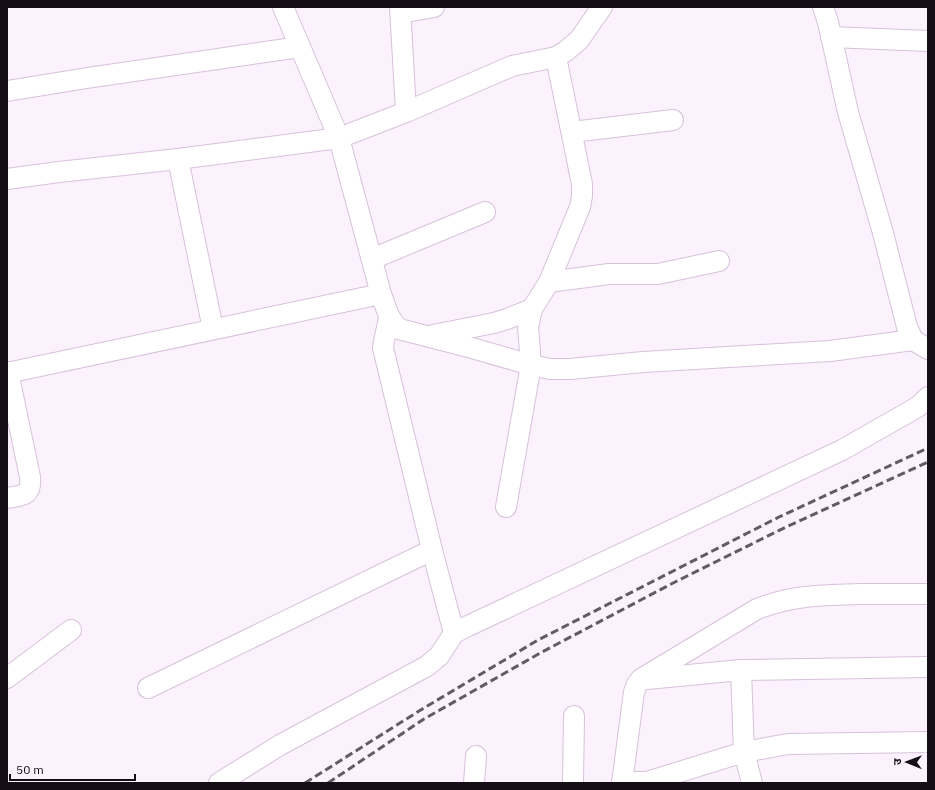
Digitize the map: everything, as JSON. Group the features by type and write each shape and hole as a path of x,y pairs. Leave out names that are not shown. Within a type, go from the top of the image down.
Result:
{"street":[{"path":"283,7 339,138 381,294 390,318 394,325 399,329 550,369 570,369 643,362 830,352 920,344"},
{"path":"406,112 400,10 434,7"},
{"path":"823,7 848,112 883,233 907,327 920,344"},
{"path":"7,179 339,138 406,112 512,66 556,57 566,52 579,40 596,10"},
{"path":"831,37 928,41"},
{"path":"7,91 300,47"},
{"path":"506,507 531,365 528,327 532,309 548,282 580,207 582,196 582,184 556,57"},
{"path":"572,132 673,120"},
{"path":"178,159 213,329"},
{"path":"372,259 486,212"},
{"path":"548,282 609,274 658,274 719,261"},
{"path":"7,498 24,495 31,485 7,373 381,294"},
{"path":"425,336 494,323 532,309"},
{"path":"390,318 383,348 432,550 454,633"},
{"path":"219,783 280,744 427,666 439,656 454,633 842,450 919,406 928,397"},
{"path":"148,688 432,550"},
{"path":"928,594 826,595 798,597 773,602 757,609 641,679 634,692 622,782 644,782 658,779 744,752 788,744 928,742"},
{"path":"7,678 71,630"},
{"path":"641,679 741,670 928,667"},
{"path":"741,670 744,752 752,783"},
{"path":"573,783 574,716"},
{"path":"474,783 476,756"}],"railway":[{"path":"305,783 419,711 538,640 779,517 928,448"},
{"path":"328,783 424,719 542,652 675,582 786,527 928,462"}]}
